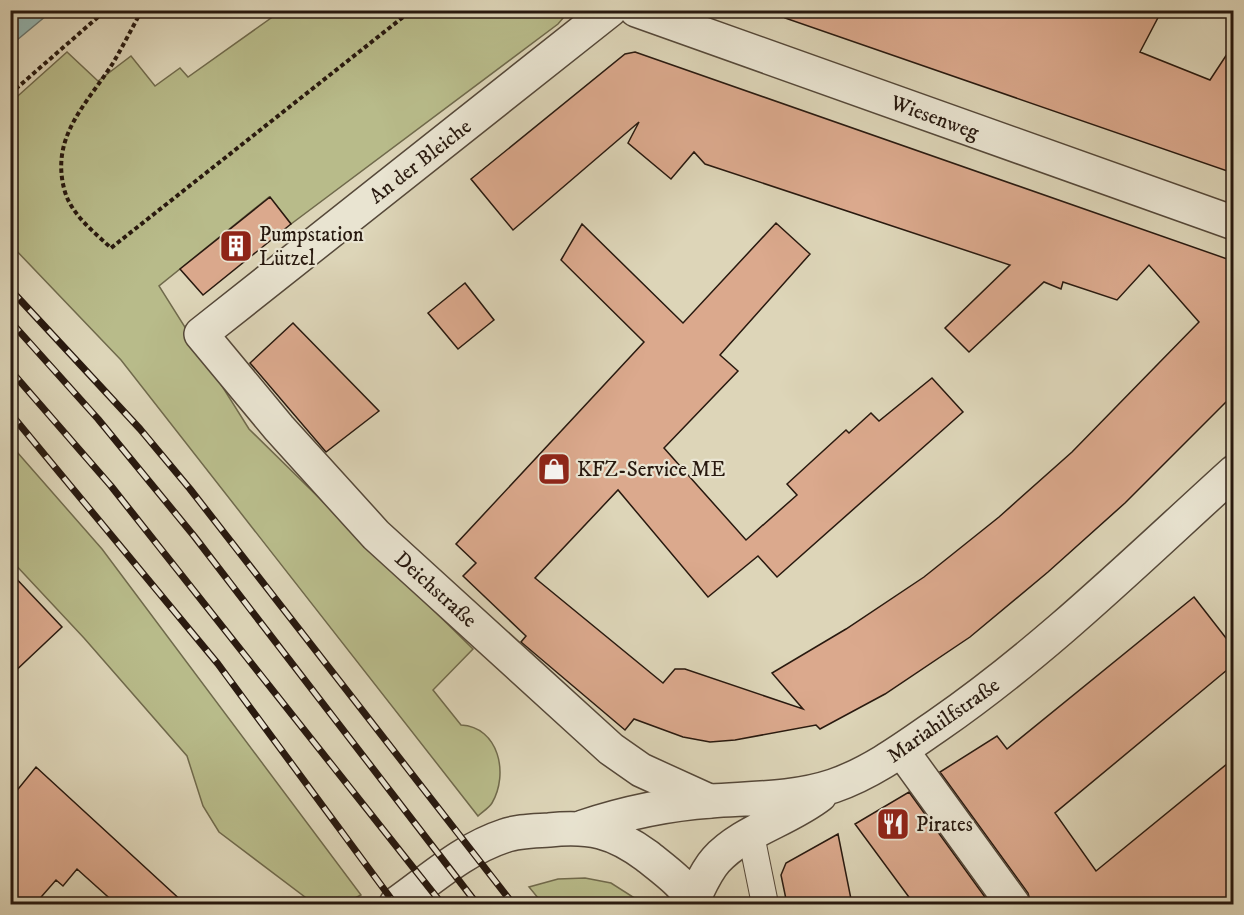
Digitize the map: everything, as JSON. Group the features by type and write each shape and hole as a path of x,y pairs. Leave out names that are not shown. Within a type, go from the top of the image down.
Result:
{"street":[{"name":"An der Bleiche","path":"201,334 610,10"},
{"name":"Wiesenweg","path":"636,10 1233,223"},
{"name":"Deichstraße","path":"201,334 279,428 376,535 611,749 641,770 708,801"},
{"name":"Mariahilfstraße","path":"583,827 646,809 708,801 786,796 831,787 885,762 957,712 1060,630 1233,472"},
{"path":"902,751 1013,904"},
{"path":"396,904 458,859 506,835 583,827 613,836 637,849 664,870 694,902 716,860 733,844 802,809 831,787"}],"lane":[{"path":"751,835 765,904"}],"path":[{"path":"10,94 106,10"},
{"path":"142,10 112,64 67,132 65,142 63,162 65,192 76,214 111,248 412,10"}],"green space":[{"path":"281,11 569,11 558,24 291,224 269,197 159,286 249,429 473,649 433,690 461,725 474,728 484,734 492,743 497,754 500,779 497,791 491,805 478,816 121,360 11,245 10,103 67,52 98,81 131,56 155,86 180,68 188,77"},
{"path":"10,444 102,549 361,895 343,904 309,900 219,832 203,806 187,756 84,638 11,560"},
{"path":"585,878 611,883 644,904 543,904 529,887 558,879"}],"water":[{"path":"11,10 52,10 52,11 11,45"}],"building":[{"path":"786,10 1162,10 1140,52 1210,80 1233,45 1233,173 785,18"},
{"path":"635,52 1233,261 1233,395 1125,503 1048,572 970,637 885,694 820,729 816,725 735,740 710,742 683,737 634,719 625,730 521,642 526,636 463,576 476,563 456,544 644,342 561,260 582,224 683,323 776,223 810,254 720,355 738,371 664,448 746,540 797,495 787,484 846,430 849,433 871,413 879,421 932,378 963,412 777,577 758,556 708,597 618,490 535,578 663,683 675,669 685,669 803,709 772,673 846,629 924,577 999,517 1072,452 1199,322 1149,265 1117,300 1063,282 1061,289 1044,282 969,352 945,328 1010,265 705,164 694,152 671,179 628,143 639,122 513,230 471,179 625,54"},
{"name":"Pumpstation Lützel","path":"270,197 291,224 203,295 180,269"},
{"path":"465,283 494,320 458,349 428,313"},
{"path":"293,323 379,411 326,452 250,363"},
{"path":"10,572 62,627 10,676"},
{"path":"1194,597 1233,647 1233,665 1055,813 1096,871 1233,759 1233,904 1031,904 1028,893 940,772 997,736 1007,749"},
{"path":"36,767 185,904 116,904 77,869 63,886 56,880 35,904 10,904 10,799"},
{"path":"909,792 990,904 914,904 855,824"},
{"path":"838,834 852,904 787,904 781,875 786,863"}],"railway":[{"path":"10,289 140,429 190,489 513,904"},
{"path":"10,321 98,419 194,536 477,904"},
{"path":"10,370 111,486 442,904"},
{"path":"10,413 218,664 395,904"}],"place":[{"name":"Pumpstation Lützel","path":"236,246"},
{"name":"KFZ-Service ME","path":"554,469"},
{"name":"Pirates","path":"893,824"}]}
